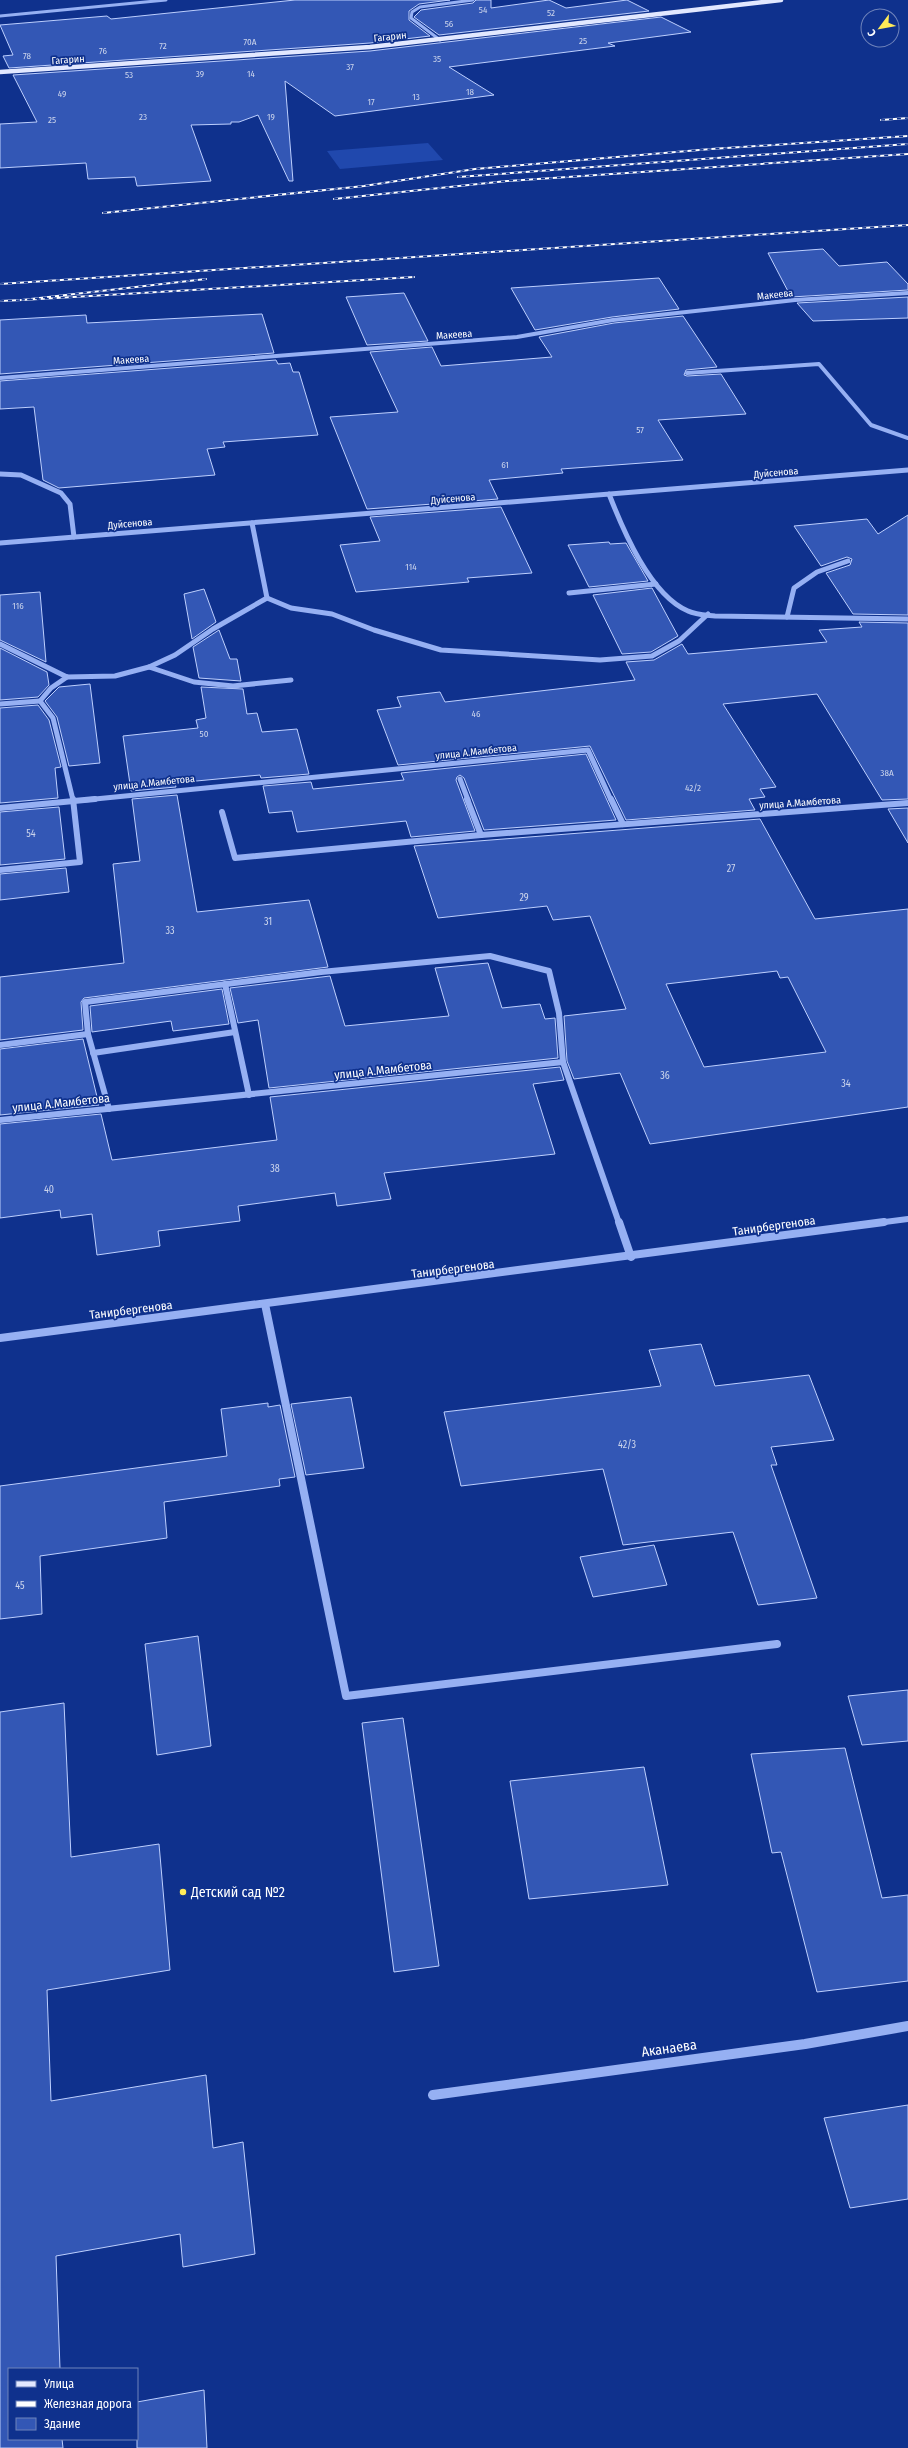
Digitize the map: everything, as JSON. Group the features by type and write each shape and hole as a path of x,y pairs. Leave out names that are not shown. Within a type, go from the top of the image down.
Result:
{"main road":[{"name":"Гагарин","path":"0,72 307,52 440,40 781,0"}],"street":[{"path":"0,16 166,0"},
{"path":"440,40 411,18 412,12 420,7 473,0"},
{"name":"Макеева","path":"0,378 516,337 613,320 795,300 908,293"},
{"path":"687,373 819,364 871,425 908,438"},
{"name":"Дуйсенова","path":"0,543 908,470"},
{"path":"0,474 21,475 61,493 70,504 74,537"},
{"path":"608,494 620,524 656,584 671,600 687,611 708,614 787,617 908,619"},
{"path":"252,523 267,598"},
{"path":"787,617 794,588 817,572 848,561"},
{"path":"569,593 656,584"},
{"path":"267,598 291,608 332,614 374,630 441,650 600,660 652,656 679,641 708,614"},
{"path":"0,644 68,676 115,676 149,667 175,655 213,629 267,598"},
{"path":"149,667 194,682 233,686 291,680"},
{"path":"0,704 40,701 52,688 68,676"},
{"path":"0,870 80,862 73,800 53,718 40,701"},
{"name":"улица А.Мамбетова","path":"0,808 588,750 623,824 908,803"},
{"path":"460,779 481,835"},
{"path":"222,812 235,858 481,835 623,824"},
{"path":"109,1109 88,1034 85,1002 321,972 490,956 549,971 559,1013 563,1062 631,1257"},
{"path":"225,984 249,1094"},
{"path":"93,1053 235,1032"},
{"path":"0,1045 88,1034"},
{"name":"улица А.Мамбетова","path":"0,1120 563,1062"},
{"name":"Танирбергенова","path":"0,1338 631,1257 908,1219"},
{"path":"265,1304 346,1696 777,1644"},
{"name":"Аканаева","path":"433,2095 805,2044 908,2026"}],"shaded area":[{"path":"428,143 443,160 340,169 327,151"}],"building":[{"path":"295,0 450,0 419,4 409,11 409,20 430,36 370,43 9,68 3,56 13,55 0,25 107,16 111,19"},
{"path":"476,0 491,0 491,8 549,0 566,8 627,0 649,11 439,35 414,17 421,10 473,3"},
{"path":"661,17 691,32 608,43 615,46 449,67 494,95 335,116 285,81 293,181 289,181 258,115 239,122 231,122 231,124 191,125 211,181 137,186 135,177 88,179 86,163 0,168 0,124 37,122 13,75 370,51"},
{"path":"823,249 839,266 887,262 908,284 908,290 791,297 768,253"},
{"path":"659,278 679,309 612,317 535,330 511,288"},
{"path":"404,293 428,341 367,345 346,297"},
{"path":"908,297 908,318 813,321 797,303"},
{"path":"262,314 274,353 0,374 0,320 86,315 87,323"},
{"path":"683,316 717,367 686,370 684,375 721,374 746,414 658,420 683,460 561,469 563,473 489,480 498,499 367,509 330,417 398,412 370,352 432,347 441,366 552,357 539,337 614,323"},
{"path":"276,360 278,364 290,363 293,372 299,372 318,435 223,442 225,447 207,449 215,475 59,488 43,480 34,407 0,409 0,381"},
{"path":"501,507 532,573 467,578 469,582 356,592 340,545 380,541 370,517"},
{"path":"908,515 908,615 853,614 826,573 850,565 852,559 847,557 821,566 794,526 867,519 878,534"},
{"path":"609,542 610,544 626,543 648,581 589,587 568,545"},
{"path":"652,588 678,636 651,652 622,654 593,595"},
{"path":"204,589 216,622 192,639 184,594"},
{"path":"40,592 46,662 0,640 0,595"},
{"path":"859,622 908,623 908,799 882,800 817,694 723,704 776,787 760,789 765,797 749,799 755,810 626,820 590,746 398,765 377,710 401,707 397,697 440,692 445,702 635,680 626,662 654,660 682,644 688,654 827,642 819,630 862,627"},
{"path":"219,630 230,659 237,659 241,681 199,678 193,647"},
{"path":"0,648 47,672 49,685 38,697 0,700"},
{"path":"90,684 100,763 69,766 57,717 45,701 59,687"},
{"path":"201,687 243,689 247,714 257,713 262,732 297,729 309,774 261,778 260,775 175,783 176,787 131,791 123,736 198,728 196,720 206,718"},
{"path":"38,705 49,720 61,767 55,768 58,798 0,803 0,708"},
{"path":"586,754 616,820 484,830 464,778 460,775 456,780 475,831 411,837 406,821 297,832 292,811 269,813 263,786 311,782 313,789 404,780 401,773"},
{"path":"177,795 197,912 309,900 328,967 84,998 81,1002 83,1030 0,1040 0,977 124,963 113,864 140,861 132,799"},
{"path":"59,807 65,859 0,865 0,812"},
{"path":"908,808 908,843 888,809"},
{"path":"760,819 815,919 908,909 908,1107 650,1144 620,1073 574,1079 567,1061 564,1016 626,1009 590,916 553,920 547,906 438,918 414,846","holes":["777,971 780,978 788,977 826,1052 704,1067 666,984"]},
{"path":"66,868 69,892 0,900 0,874"},
{"path":"488,963 502,1008 540,1004 545,1019 555,1018 558,1058 269,1088 258,1020 238,1023 230,988 330,976 345,1026 449,1016 435,968"},
{"path":"222,989 229,1024 173,1031 171,1021 92,1032 90,1006"},
{"path":"83,1039 99,1105 0,1115 0,1049"},
{"path":"560,1067 564,1080 533,1084 555,1154 384,1173 391,1199 337,1206 335,1193 238,1206 240,1221 158,1231 160,1246 97,1255 92,1214 61,1218 60,1210 0,1218 0,1124 101,1114 112,1160 277,1140 270,1097"},
{"path":"701,1344 715,1386 809,1375 834,1440 771,1447 777,1465 771,1465 817,1598 758,1605 733,1532 623,1545 603,1469 461,1486 444,1412 661,1386 649,1350"},
{"path":"351,1397 364,1468 306,1475 291,1404"},
{"path":"268,1403 268,1407 280,1405 295,1477 279,1479 280,1486 164,1502 167,1538 40,1556 42,1614 0,1619 0,1486 227,1456 221,1409"},
{"path":"654,1545 667,1585 593,1597 580,1557"},
{"path":"198,1636 211,1746 157,1755 145,1644"},
{"path":"908,1690 908,1741 862,1745 848,1696"},
{"path":"64,1703 71,1857 159,1844 170,1970 47,1990 51,2101 206,2075 213,2148 243,2142 255,2254 183,2267 180,2234 56,2256 60,2368 8,2368 8,2440 62,2440 63,2448 0,2448 0,1712"},
{"path":"403,1718 439,1966 394,1972 362,1723"},
{"path":"845,1748 882,1898 908,1895 908,1981 817,1992 781,1852 772,1853 751,1754"},
{"path":"644,1767 668,1885 529,1899 510,1781"},
{"path":"908,2105 908,2199 850,2208 824,2118"},
{"path":"204,2390 207,2448 137,2448 138,2402"}],"railway":[{"path":"881,120 908,118"},
{"path":"103,213 364,186 475,169 711,149 908,136"},
{"path":"458,177 908,144"},
{"path":"334,199 507,181 908,154"},
{"path":"0,284 908,225"},
{"path":"22,300 414,277"},
{"path":"22,300 206,279"},
{"path":"0,301 22,300"}],"place":[{"name":"Детский сад №2","path":"183,1892"}]}
